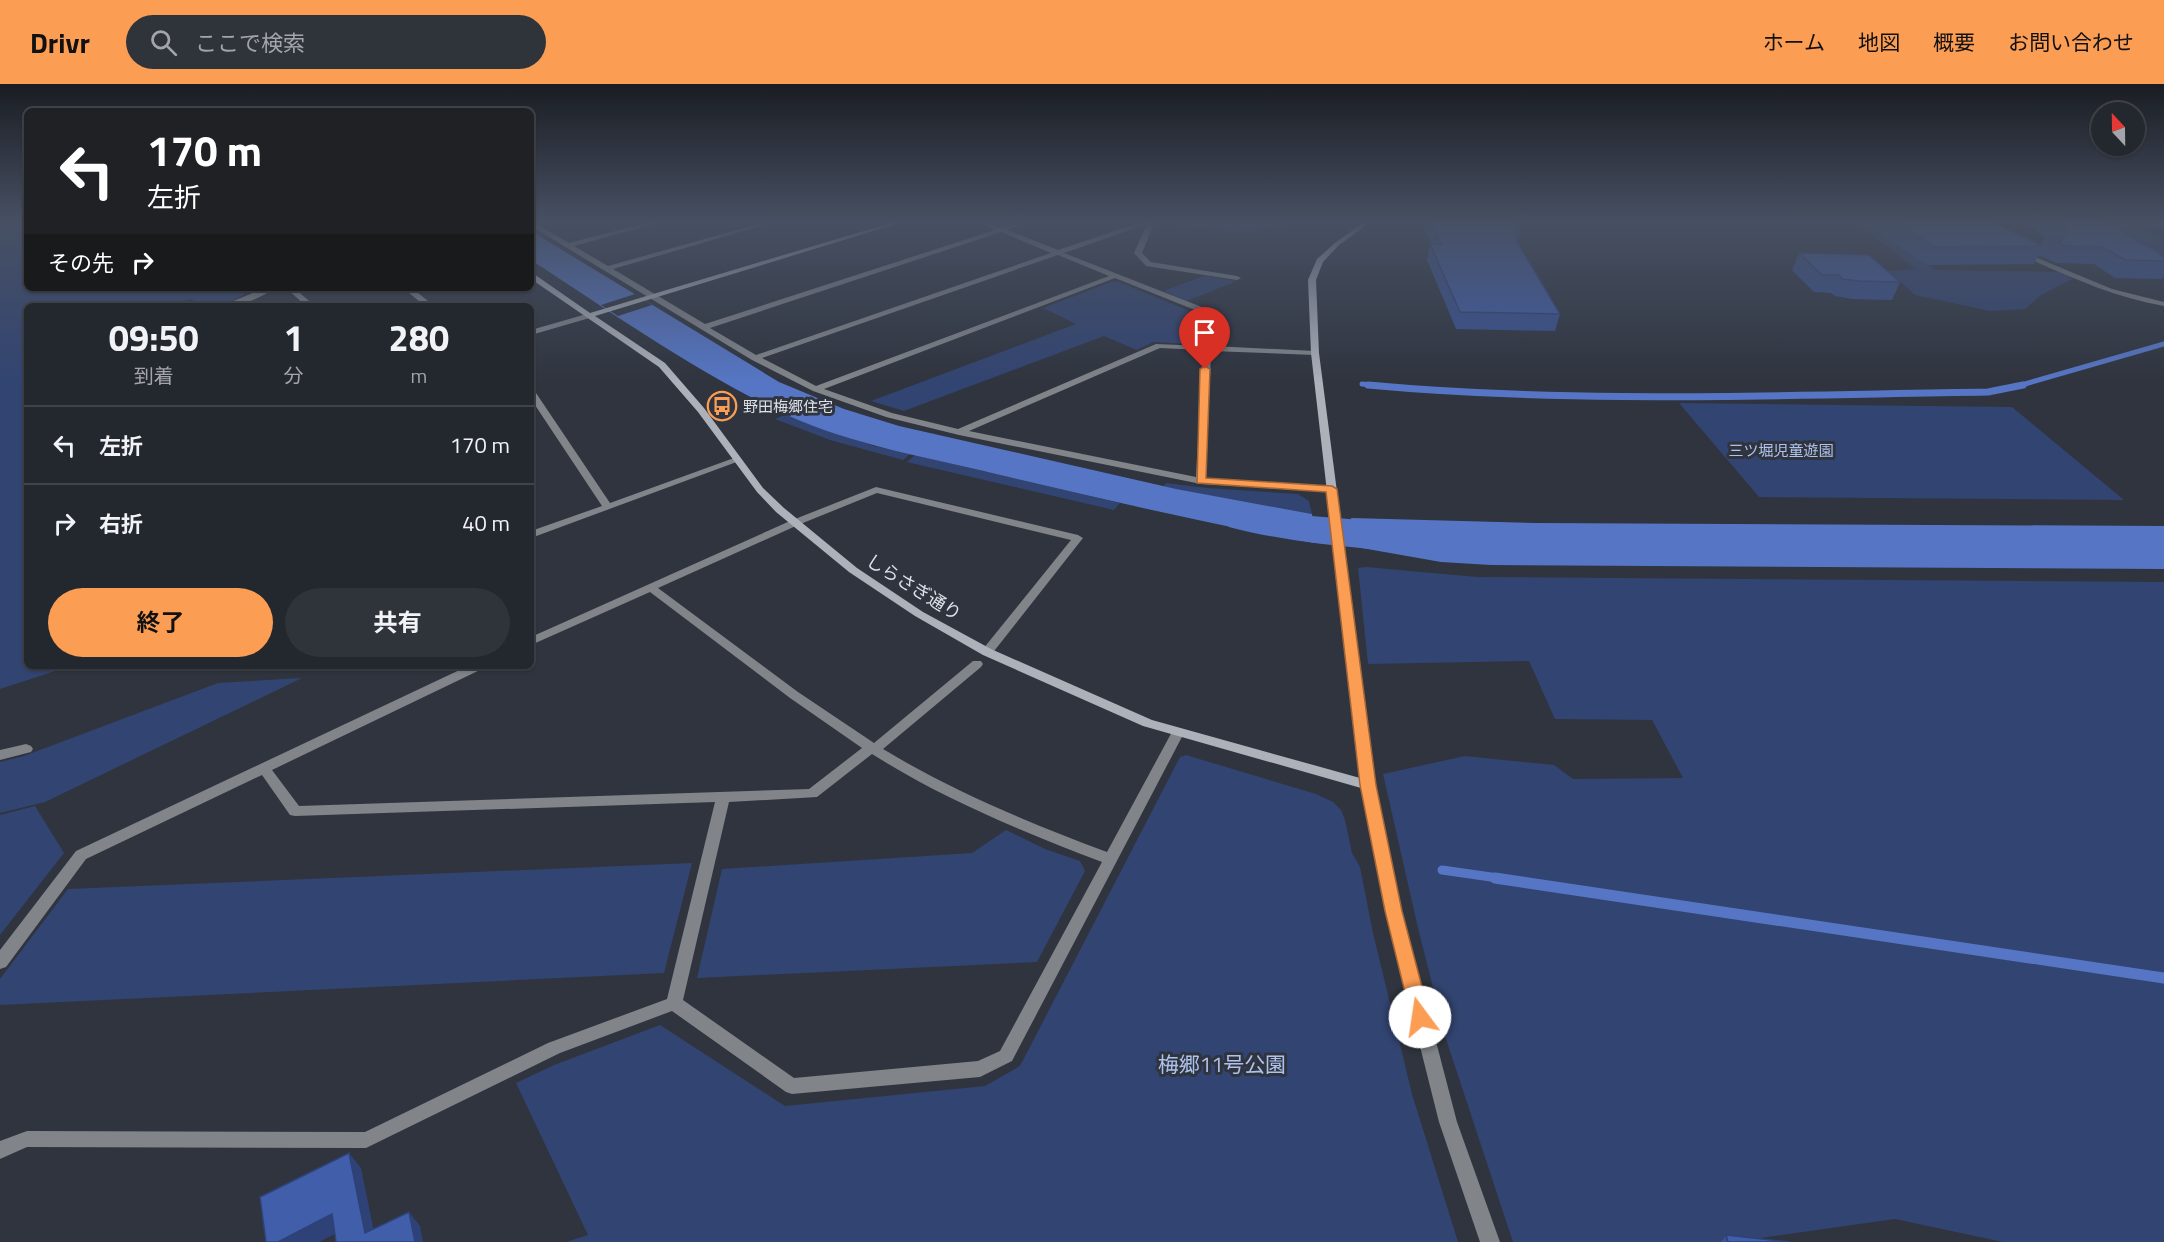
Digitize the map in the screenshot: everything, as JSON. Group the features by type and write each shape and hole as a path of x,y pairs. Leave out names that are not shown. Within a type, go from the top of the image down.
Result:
{"street":[{"path":"618,275 755,358 816,388 889,415 959,432 1201,481 1332,489"},
{"path":"534,332 725,275"},
{"path":"704,327 863,275"},
{"path":"755,358 991,275"},
{"path":"1219,275 1238,278"},
{"path":"1314,275 1312,286 1315,353 1368,785 1394,911 1448,1122 1490,1242"},
{"path":"2069,275 2125,297 2164,304"},
{"path":"816,388 1114,276 1209,313 1201,481"},
{"name":"しらさぎ通り","path":"534,278 662,365 695,402 760,490 794,523 853,570 919,614 987,652 1059,686 1178,733 1368,785"},
{"path":"233,303 263,291"},
{"path":"294,291 308,303"},
{"path":"411,291 426,303"},
{"path":"959,432 1159,346 1315,353"},
{"path":"534,396 608,507"},
{"path":"534,534 737,460"},
{"path":"534,640 794,523 876,490 1078,538 987,652"},
{"path":"650,587 794,695 872,749 920,778 1006,818 1111,860"},
{"path":"264,768 295,811 812,794 977,664"},
{"path":"0,962 81,855 472,669"},
{"path":"674,1003 792,1086 980,1070 1006,1056 1178,733"},
{"path":"0,755 26,749"},
{"path":"674,1003 723,798"},
{"path":"0,1150 27,1139 366,1140 554,1048 674,1003"}],"green space":[{"path":"0,275 24,275 24,291 248,291 226,303 199,303 191,299 175,303 24,303 24,669 62,669 0,689"},
{"path":"1893,275 2065,275 2073,279 2041,295 2025,309 1990,311 1915,295"},
{"path":"1204,276 1237,281 1187,301 1163,291"},
{"path":"1111,282 1119,282 1199,315 1198,342 1191,344 1153,342 1137,350 1104,336 904,411 871,401 1076,324 1043,308"},
{"name":"三ツ堀児童遊園","path":"1679,403 2012,407 2124,500 1759,497"},
{"path":"786,414 874,446 910,454 903,460 830,440 775,419"},
{"path":"915,455 1120,503 1114,510 907,462"},
{"path":"1166,483 1298,494 1309,501 1312,514 1163,487"},
{"path":"1358,568 1477,577 2164,582 2164,975 1729,911 1753,921 2047,966 2164,981 2164,1242 2003,1242 1895,1219 1731,1242 1513,1242 1446,1039 1383,774 1465,756 1554,765 1573,779 1683,778 1652,720 1555,719 1529,661 1368,664"},
{"path":"302,678 45,802 0,813 0,762 24,756 218,683"},
{"name":"梅郷11号公園","path":"1186,755 1316,794 1333,802 1341,810 1352,853 1360,867 1373,933 1412,1094 1458,1242 566,1242 588,1235 516,1083 554,1065 660,1025 785,1106 985,1086 1020,1066 1180,757"},
{"path":"35,806 64,853 0,935 0,815"},
{"path":"1006,830 1045,849 1080,861 1085,871 1037,962 697,978 722,869 972,853"},
{"path":"692,863 664,973 0,1005 0,979 68,889"}],"shaded area":[{"path":"554,275 603,275 779,382 844,409 899,426 1176,489 1312,514 1315,543 1155,511 917,456 838,434 787,415 721,381"},
{"path":"1351,518 1535,523 2164,526 2164,569 1491,565 1441,562 1356,547"}],"pier":[{"path":"635,294 652,305 618,316 601,305"}],"building":[{"path":"1444,275 1537,275 1560,314 1460,312"},
{"path":"1839,275 1892,275 1900,282 1859,281 1842,279"},
{"path":"349,1153 365,1233 409,1212 415,1242 336,1242 332,1214 278,1242 266,1242 260,1197"},
{"path":"1726,1235 1790,1242 1728,1242"}],"waterway":[{"path":"2018,386 2164,344"},
{"path":"1362,384 1383,386"},
{"path":"1368,385 1523,395 1678,397 1988,392 2018,386"},
{"path":"2018,386 2023,385"},
{"path":"1244,518 1334,532 1425,538"},
{"path":"1442,870 1505,879"},
{"path":"1495,878 2164,978"}],"place":[{"name":"野田梅郷住宅","path":"722,406"}],"route":[{"path":"1205,369 1201,481 1332,489 1368,785 1394,911 1420,1017"}]}
